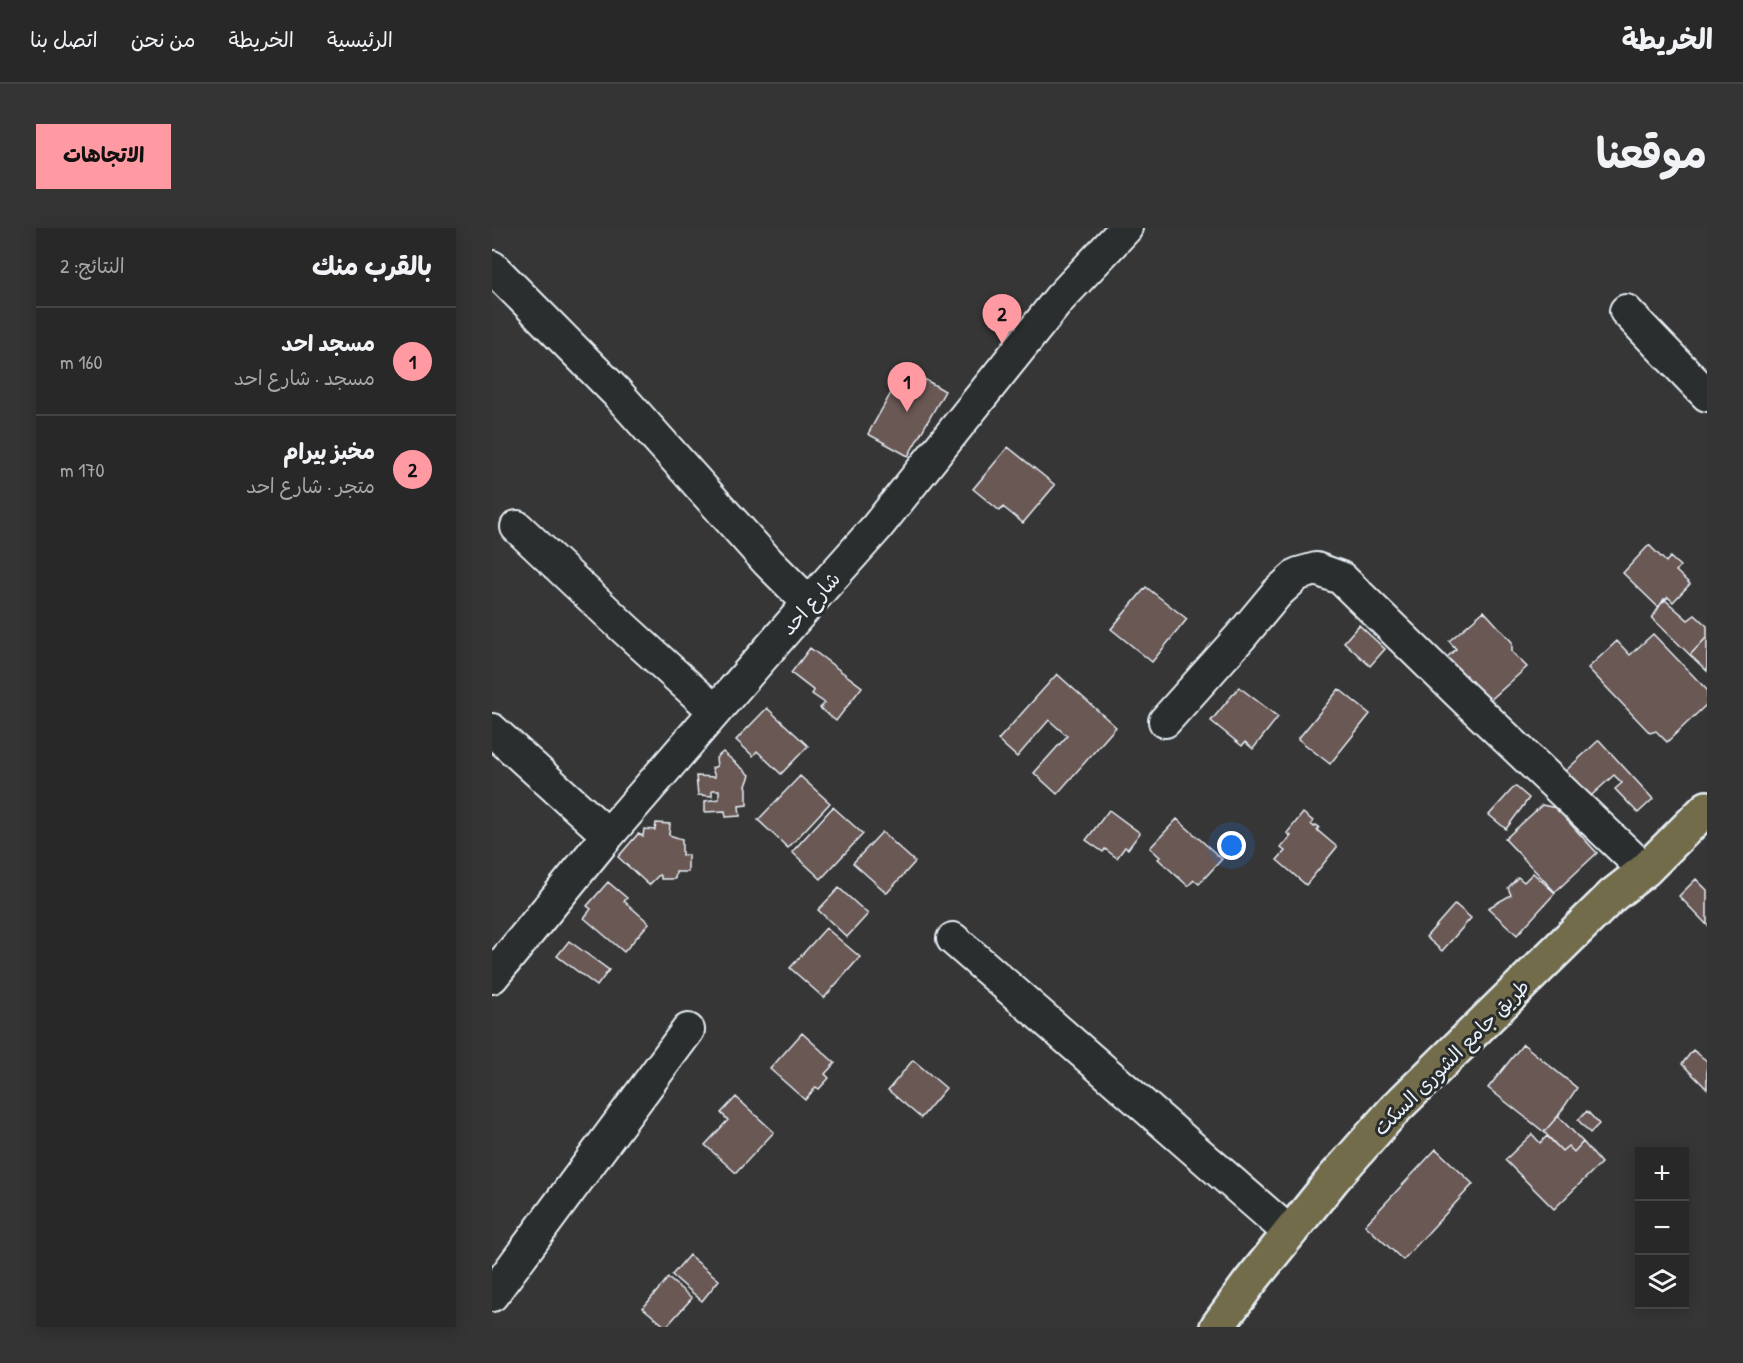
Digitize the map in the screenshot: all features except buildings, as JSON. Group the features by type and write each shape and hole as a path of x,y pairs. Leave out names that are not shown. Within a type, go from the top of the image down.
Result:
{"main road":[{"name":"طريق جامع الشورى السكت","path":"1217,1327 1333,1179 1395,1109 1613,895 1645,870 1707,808"}],"street":[{"name":"شارع احد","path":"492,977 608,835 876,528 1060,298 1126,228"},
{"path":"492,267 617,393 768,562 809,603"},
{"path":"1626,311 1707,395"},
{"path":"517,527 715,711"},
{"path":"1165,722 1277,593 1298,574 1316,569 1341,578 1645,870"},
{"path":"492,730 608,835"},
{"path":"953,939 1290,1233"},
{"path":"492,1295 688,1030"}],"place":[{"name":"مخبز بيرام","path":"1002,344"},
{"name":"مسجد احد","path":"907,412"}]}
